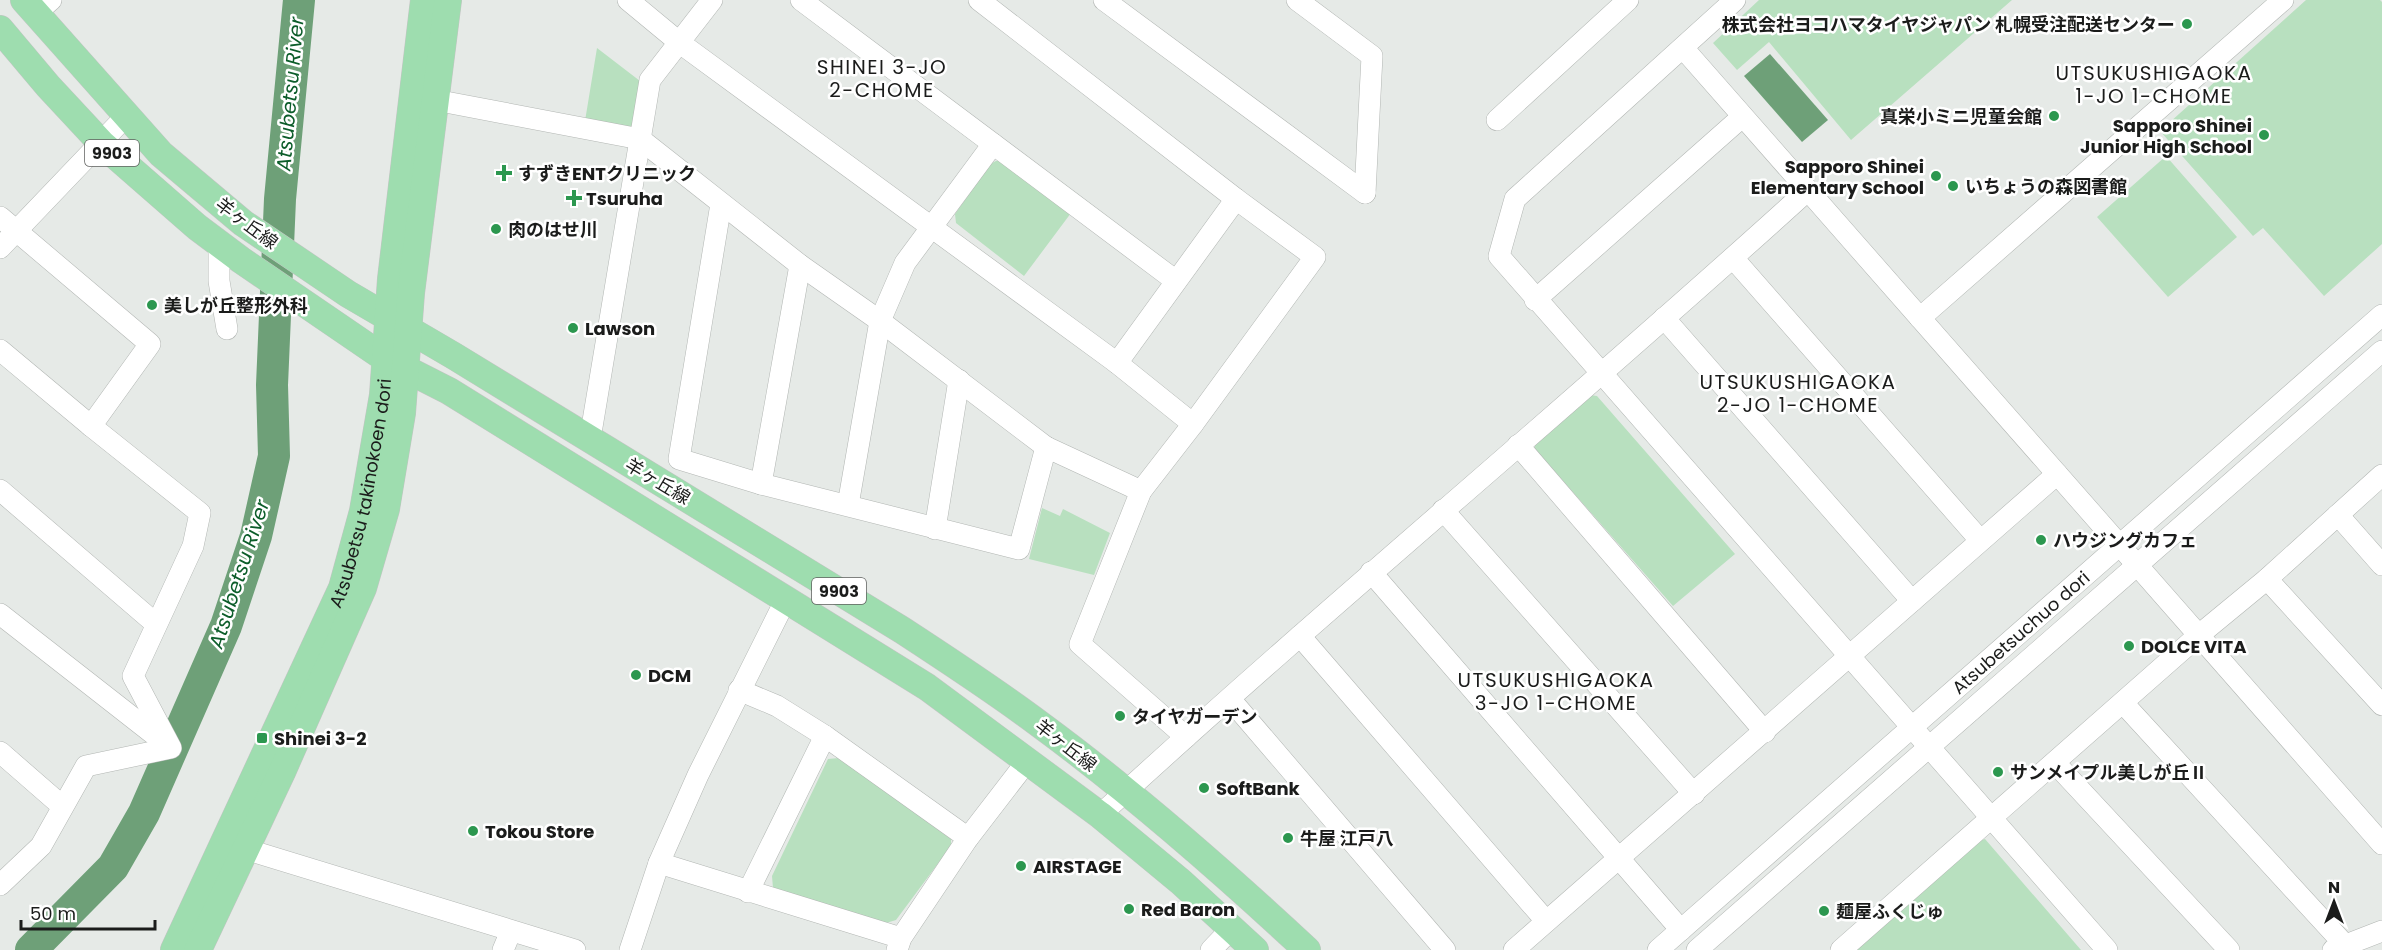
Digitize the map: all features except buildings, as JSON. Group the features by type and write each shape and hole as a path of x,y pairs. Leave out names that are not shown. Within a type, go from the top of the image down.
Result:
{"main road":[{"name":"Atsubetsu takinokoen dori","path":"174,950 235,846 363,588 386,509 402,413 396,365 398,324 424,0"},
{"name":"Atsubetsu takinokoen dori","path":"398,324 435,100 447,0"},
{"name":"羊ヶ丘線","path":"37,5 126,116 161,154 243,223 334,285 902,630 1038,723 1126,791 1248,895 1307,950"},
{"name":"羊ヶ丘線","path":"0,29 48,86 102,144 153,190 219,244 334,325 396,365 459,398 927,687 1100,815 1181,882 1255,950"},
{"name":"Atsubetsu takinokoen dori","path":"198,950 235,846"}],"street":[{"path":"628,0 680,43 1117,363 1193,424"},
{"path":"590,439 650,80 712,0"},
{"path":"801,0 1176,280"},
{"path":"979,0 1236,200 1315,257 1193,424 1141,490 1080,644 1186,737"},
{"path":"1104,0 1365,193 1371,56 1297,0"},
{"path":"1497,120 1628,0"},
{"path":"1735,0 1515,200 1499,256 1535,300 2107,950"},
{"path":"1920,318 2283,0"},
{"path":"1683,48 2382,844"},
{"path":"435,100 640,139 800,265 880,321 1046,447 1141,490"},
{"path":"0,248 7,224 102,144 126,116"},
{"path":"1535,300 1742,117"},
{"path":"848,505 880,321 905,263 993,144"},
{"path":"1100,815 1371,572 1733,258 1808,190"},
{"path":"1117,363 1236,200"},
{"path":"721,204 679,459 761,484 1020,549 1046,447"},
{"path":"7,224 150,344 91,426"},
{"path":"219,244 219,281 227,329"},
{"path":"1733,258 1980,540"},
{"path":"761,484 800,265"},
{"name":"Atsubetsuchuo dori","path":"1658,950 2382,315"},
{"path":"1664,318 1912,601"},
{"path":"0,350 200,513 193,546 133,676 171,748"},
{"name":"Atsubetsuchuo dori","path":"1697,950 2382,351"},
{"path":"935,529 959,380"},
{"path":"1518,445 1765,732"},
{"path":"1514,950 2057,474"},
{"path":"1841,950 2199,635 2267,579 2382,475"},
{"path":"0,490 156,624"},
{"path":"1443,510 1694,794"},
{"path":"2338,515 2382,566"},
{"path":"1371,572 1681,930"},
{"path":"2267,579 2382,705"},
{"path":"630,950 658,863 698,774 786,599"},
{"path":"0,614 171,748"},
{"path":"1300,636 1546,921"},
{"path":"739,690 777,706 825,736 968,838"},
{"path":"1230,699 1445,950"},
{"path":"2123,703 2339,947 2381,937"},
{"path":"748,892 825,736"},
{"path":"2,879 40,846 86,766 171,748"},
{"path":"0,752 62,806"},
{"path":"658,863 899,944 968,838 1028,760"},
{"path":"2055,763 2229,950"},
{"path":"235,846 507,940 575,950"},
{"path":"1211,950 1232,928"}],"shaded area":[{"path":"1759,0 2012,0 1851,140 1769,42 1737,70 1713,43"},
{"path":"2306,0 2380,0 2382,2 2382,244 2324,296 2263,228 2253,236 2160,131"},
{"path":"597,48 640,81 633,125 627,129 585,121"},
{"path":"1770,54 1828,120 1802,142 1744,76"},
{"path":"2166,156 2237,237 2168,297 2097,217"},
{"path":"1005,161 1071,213 1024,276 956,223 955,214 990,164"},
{"path":"1590,395 1597,396 1735,554 1673,606 1535,449 1534,438"},
{"path":"1042,508 1060,516 1063,509 1110,533 1094,575 1029,559"},
{"path":"839,758 951,839 951,846 896,920 886,923 773,888 772,876 828,759"},
{"path":"1985,839 2081,950 1852,950 1975,842"}],"waterway":[{"name":"Atsubetsu River","path":"31,950 113,867 144,813 226,626 256,536 274,456 272,385 280,199 299,0"}],"place":[{"name":"株式会社ヨコハマタイヤジャパン 札幌受注配送センター","path":"2187,24"},
{"name":"真栄小ミニ児童会館","path":"2054,116"},
{"name":"Sapporo Shinei Junior High School","path":"2264,135"},
{"name":"すずきENTクリニック","path":"504,173"},
{"name":"Sapporo Shinei Elementary School","path":"1936,176"},
{"name":"いちょうの森図書館","path":"1953,186"},
{"name":"Tsuruha","path":"574,198"},
{"name":"肉のはせ川","path":"496,229"},
{"name":"美しが丘整形外科","path":"152,305"},
{"name":"Lawson","path":"573,328"},
{"name":"ハウジングカフェ","path":"2041,540"},
{"name":"DOLCE VITA","path":"2129,646"},
{"name":"DCM","path":"636,675"},
{"name":"タイヤガーデン","path":"1120,716"},
{"name":"Shinei 3-2","path":"262,738"},
{"name":"サンメイプル美しが丘Ⅱ","path":"1998,772"},
{"name":"SoftBank","path":"1204,788"},
{"name":"Tokou Store","path":"473,831"},
{"name":"牛屋 江戸八","path":"1288,838"},
{"name":"AIRSTAGE","path":"1021,866"},
{"name":"Red Baron","path":"1129,909"},
{"name":"麺屋ふくじゅ","path":"1824,911"}],"district":[{"name":"SHINEI 3-JO 2-CHOME","path":"882,78"},
{"name":"UTSUKUSHIGAOKA 1-JO 1-CHOME","path":"2154,84"},
{"name":"UTSUKUSHIGAOKA 2-JO 1-CHOME","path":"1798,394"},
{"name":"UTSUKUSHIGAOKA 3-JO 1-CHOME","path":"1556,692"}]}
